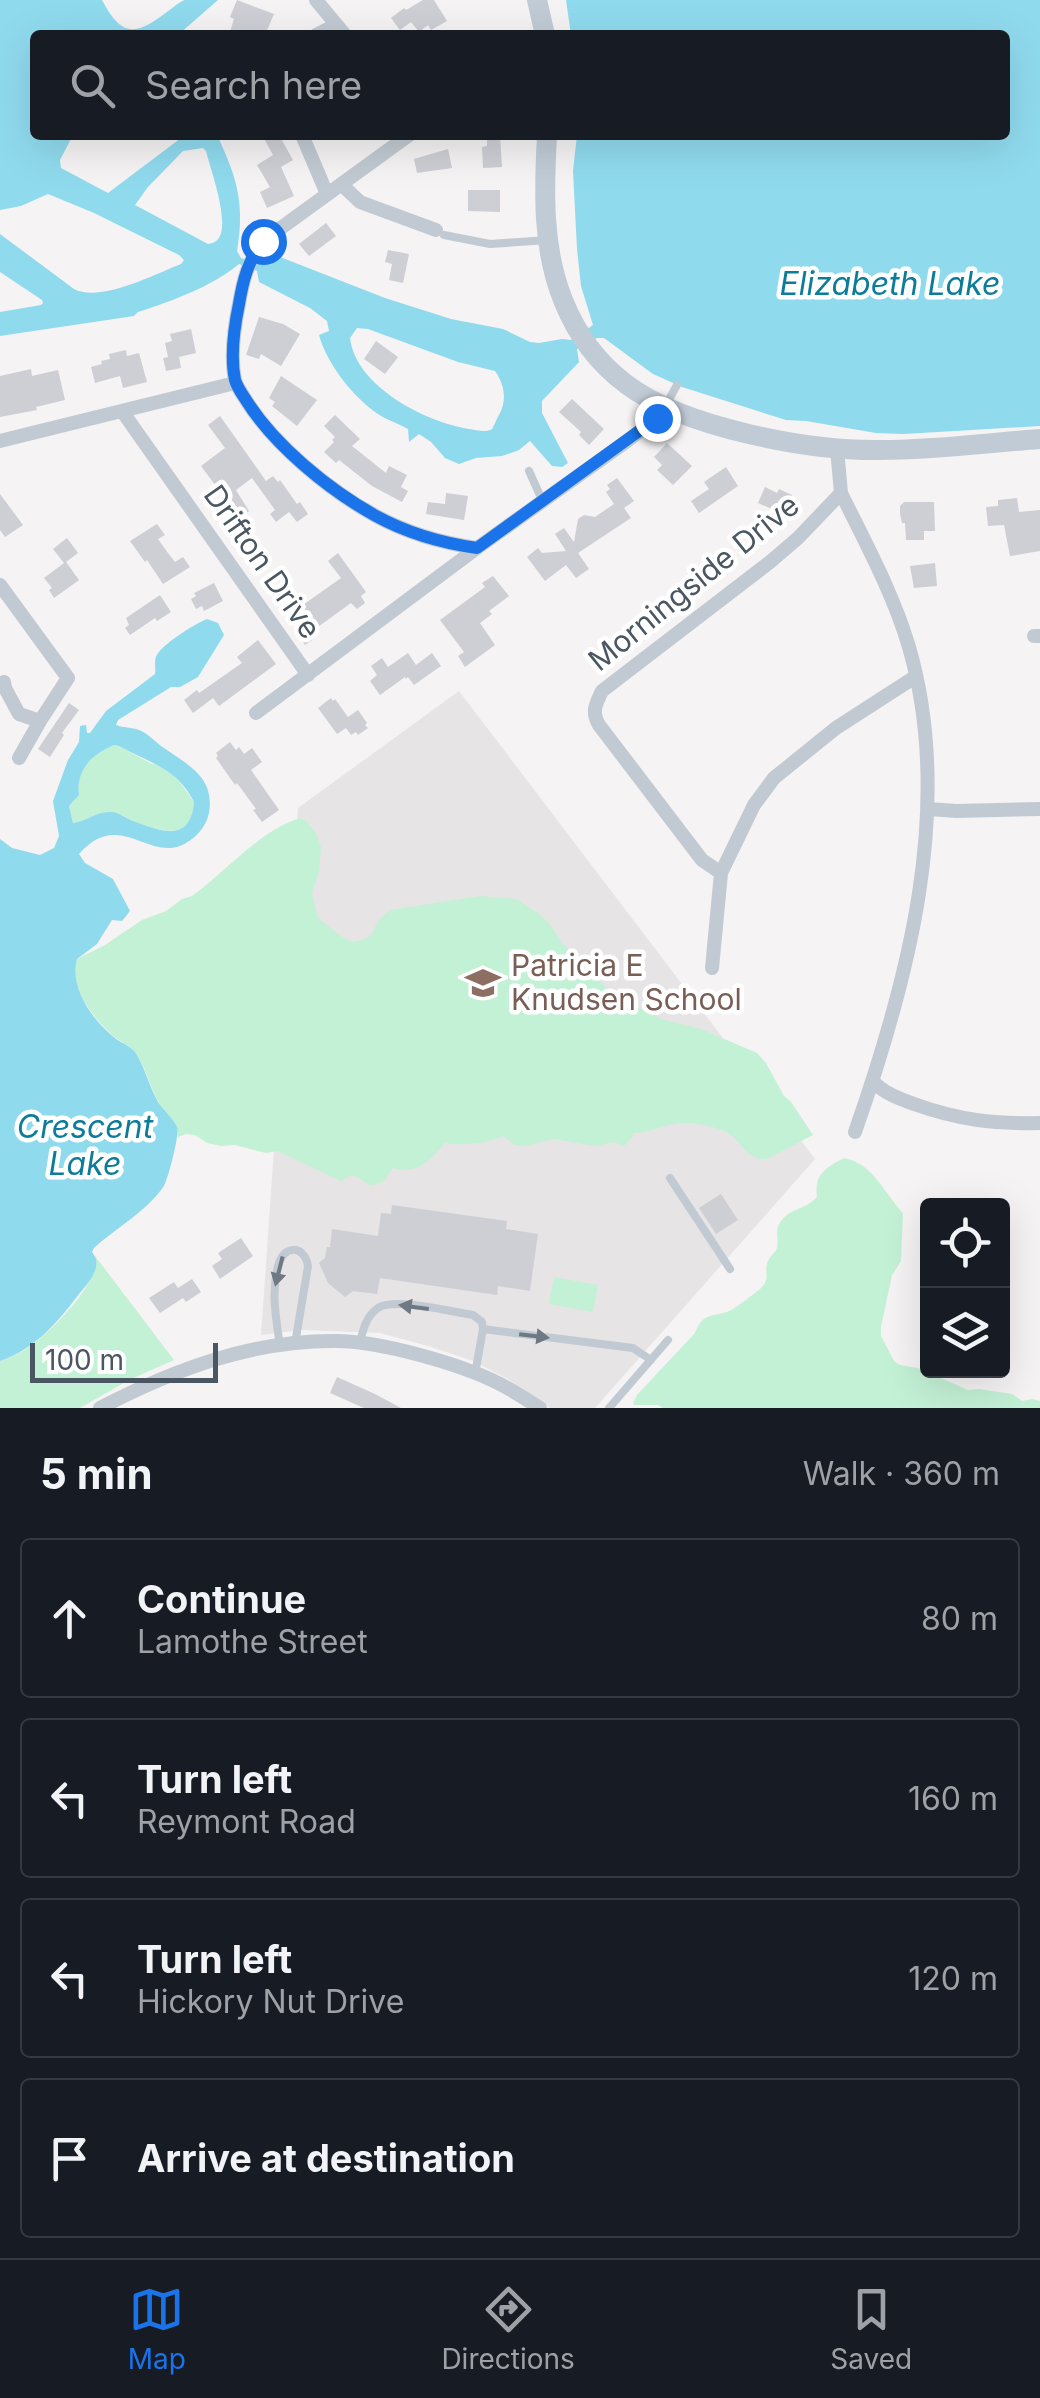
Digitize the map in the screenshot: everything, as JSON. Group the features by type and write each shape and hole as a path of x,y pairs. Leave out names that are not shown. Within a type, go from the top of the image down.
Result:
{"main road":[{"path":"537,0 544,30"},
{"path":"547,140 548,240 562,300 590,349 627,385 666,408 718,426 837,449 945,448 1040,439"}],"street":[{"path":"316,0 340,30"},
{"path":"304,140 327,194"},
{"path":"402,140 263,241 248,265 234,331 236,383 260,423 278,442 344,495 414,534 477,548"},
{"path":"341,184 360,202 440,233"},
{"path":"0,441 236,383"},
{"path":"256,712 666,408"},
{"name":"Drifton Drive","path":"122,411 308,674"},
{"name":"Morningside Drive","path":"721,873 702,860 663,810 599,725 594,706 602,690 770,562 841,494 837,449"},
{"path":"841,494 897,612 916,676 924,714 929,809 903,974 855,1132"},
{"path":"0,584 68,678 19,758"},
{"path":"712,968 721,873 754,805 774,778 836,728 916,676"},
{"path":"4,682 19,714 40,721"},
{"path":"929,809 1040,809"},
{"path":"873,1081 898,1098 963,1120 1040,1124"},
{"path":"100,1408 147,1384 227,1355 337,1340 382,1346 475,1374 540,1408"}],"lane":[{"path":"440,233 490,244 548,240"},
{"path":"666,408 677,385"},
{"path":"543,502 531,475 545,471"},
{"path":"670,1178 730,1269"},
{"path":"292,1249 306,1257 308,1266 288,1345 274,1300 278,1265 292,1249"},
{"path":"360,1343 366,1322 378,1308 392,1304 473,1316 482,1322 483,1329 475,1374"},
{"path":"483,1329 632,1348 651,1360"},
{"path":"609,1408 668,1340"}],"shaded area":[{"name":"Patricia E Knudsen School","path":"459,691 815,1159 595,1408 550,1408 473,1361 380,1333 302,1330 261,1335 298,808"}],"green space":[{"path":"114,745 165,767 179,781 194,802 187,824 181,829 164,830 122,815 73,823 69,806 79,795 83,770 98,753"},
{"path":"300,818 316,833 321,847 312,893 318,918 341,936 352,942 363,940 390,910 480,896 516,899 549,923 563,944 610,991 661,1019 701,1029 757,1053 813,1135 767,1159 748,1153 729,1133 694,1124 672,1124 633,1133 624,1146 554,1139 524,1146 503,1136 475,1144 445,1143 423,1164 410,1169 393,1168 385,1180 372,1186 353,1176 341,1181 278,1151 266,1153 235,1145 221,1146 195,1135 178,1137 136,1054 89,1009 76,980 77,959 192,896 257,842"},
{"path":"844,1158 863,1166 903,1213 901,1261 892,1275 881,1327 881,1336 894,1361 920,1369 920,1378 941,1378 968,1390 1040,1401 1040,1408 634,1405 637,1395 702,1321 733,1309 763,1286 768,1261 777,1248 779,1224 817,1197 817,1183 831,1165"},
{"path":"95,1256 174,1360 80,1408 0,1408 0,1361 33,1344 70,1309 90,1281"},
{"path":"554,1277 598,1285 593,1312 549,1304"}],"water":[{"name":"Elizabeth Lake","path":"0,0 102,0 118,22 133,29 150,24 185,0 218,0 184,30 30,30 30,140 70,140 60,160 61,168 108,193 178,140 219,140 238,191 237,251 241,258 259,264 275,255 385,298 451,319 503,329 530,342 571,340 593,325 581,286 577,249 573,171 576,140 1010,140 1010,30 570,30 566,0 1040,0 1040,426 904,434 786,420 682,387 653,374 604,338 597,338 577,349 579,362 542,401 542,413 568,463 552,466 530,441 502,456 459,464 445,458 419,434 409,442 408,429 381,416 359,399 323,346 319,335 329,331 327,321 259,282 257,271 239,264 204,286 134,316 0,336 0,312 43,303 0,272 0,234 74,289 85,292 128,286 184,260 48,194 0,210","holes":["183,151 206,151 222,224 221,234 208,244 135,205","357,328 458,362 495,371 504,399 492,429 481,431 433,419 379,386 355,356 350,338"]},
{"name":"Crescent Lake","path":"207,619 218,623 224,635 198,677 180,687 171,687 116,725 145,733 198,773 210,801 205,824 195,837 180,846 167,848 119,835 106,836 79,854 85,863 113,879 130,911 122,921 112,920 97,944 77,959 76,981 99,1023 135,1052 158,1102 177,1127 171,1166 157,1195 94,1248 93,1274 63,1315 34,1342 0,1361 0,839 12,848 40,855 54,848 59,836 53,801 79,742 80,726 86,725 90,733 106,711 155,674 156,657 164,647","holes":["119,746 179,781 194,802 187,824 180,829 163,830 111,812 73,823 69,806 79,795 80,778 87,764 98,754"]}],"building":[{"path":"237,0 274,14 267,30 231,30 234,19 230,17"},
{"path":"423,0 434,0 447,21 431,30 428,25 417,30 411,22 400,30 391,18"},
{"path":"265,140 282,140 293,160 281,167 294,196 267,208 260,192 270,187 257,165 273,155"},
{"path":"487,140 500,140 502,167 483,168 482,147 487,146"},
{"path":"448,149 452,168 417,173 414,159"},
{"path":"468,190 500,190 500,212 468,211"},
{"path":"326,223 336,236 309,256 299,244"},
{"path":"388,250 409,254 403,283 389,280 392,264 385,262"},
{"path":"259,317 300,334 281,366 261,354 259,359 246,355"},
{"path":"191,329 196,353 179,357 181,368 166,371 163,358 168,357 165,343 172,341 170,334"},
{"path":"376,341 398,357 385,374 364,359"},
{"path":"126,350 127,356 139,353 147,382 123,388 120,376 95,383 91,367 110,359 109,354"},
{"path":"31,369 32,376 58,370 65,400 0,417 0,376"},
{"path":"281,376 317,400 297,426 272,406 275,402 269,398"},
{"path":"572,399 604,429 589,445 559,412"},
{"path":"335,415 360,439 352,446 386,473 389,466 407,475 401,487 408,491 402,502 324,452 335,437 324,426"},
{"path":"220,416 266,481 273,476 280,480 308,514 297,522 289,512 276,522 270,514 275,510 252,478 236,490 249,511 234,522 225,509 230,505 201,466 225,448 208,425"},
{"path":"667,443 692,466 673,485 657,470 662,465 654,457"},
{"path":"726,467 738,486 699,513 691,501 709,489 704,482"},
{"path":"617,478 634,501 624,508 631,518 578,553 589,569 576,578 566,565 545,581 527,557 538,548 542,553 566,551 555,534 564,528 574,542 578,519 584,515 595,517 614,504 606,492 610,489 607,485"},
{"path":"765,487 792,495 780,522 771,518 774,510 758,503"},
{"path":"446,493 468,496 464,520 426,514 428,502 445,504"},
{"path":"0,494 23,525 5,537 0,530"},
{"path":"1017,498 1019,512 1040,510 1040,551 1010,556 1004,525 988,526 986,507 998,506 998,500"},
{"path":"904,502 934,502 935,531 924,531 924,540 906,540 900,514"},
{"path":"157,524 165,535 158,539 168,553 175,562 183,557 190,567 163,584 130,541"},
{"path":"67,538 78,553 66,562 79,580 54,598 44,578 64,563 53,549"},
{"path":"338,553 366,592 361,596 365,603 357,609 351,603 311,632 315,638 305,645 297,634 304,628 293,612 341,578 328,561"},
{"path":"935,563 937,586 914,588 910,566"},
{"path":"493,576 509,596 480,623 495,645 465,667 458,656 464,652 440,620 485,587 482,583"},
{"path":"214,583 223,601 204,611 202,606 196,609 191,599 196,596 194,593"},
{"path":"160,595 171,612 130,635 125,628 129,625 126,618"},
{"path":"258,640 276,664 219,706 213,698 193,713 184,700 242,663 237,657"},
{"path":"408,653 416,665 432,653 441,666 414,685 405,677 380,695 370,681 377,675 371,666 382,658 388,667"},
{"path":"331,698 348,717 358,710 368,728 358,735 351,735 346,728 337,734 318,708"},
{"path":"69,703 79,710 50,757 38,749"},
{"path":"230,742 244,754 252,748 262,762 251,770 279,810 262,822 216,758 216,753"},
{"path":"721,1194 738,1220 716,1234 699,1208"},
{"path":"392,1205 507,1221 506,1229 538,1234 530,1291 498,1286 497,1295 380,1278 377,1294 353,1291 345,1297 328,1283 319,1263 330,1247 332,1229 378,1236 381,1213 391,1214"},
{"path":"241,1238 253,1256 220,1279 212,1266 222,1259 218,1253"},
{"path":"192,1279 201,1292 186,1302 183,1298 160,1313 149,1298 174,1282 178,1288"},
{"path":"337,1377 401,1408 364,1408 330,1393"}],"place":[{"name":"Patricia E Knudsen School","path":"483,983"}],"route":[{"path":"263,241 244,277 234,341 236,383 260,423 308,468 376,516 414,534 477,548 657,418"}]}
